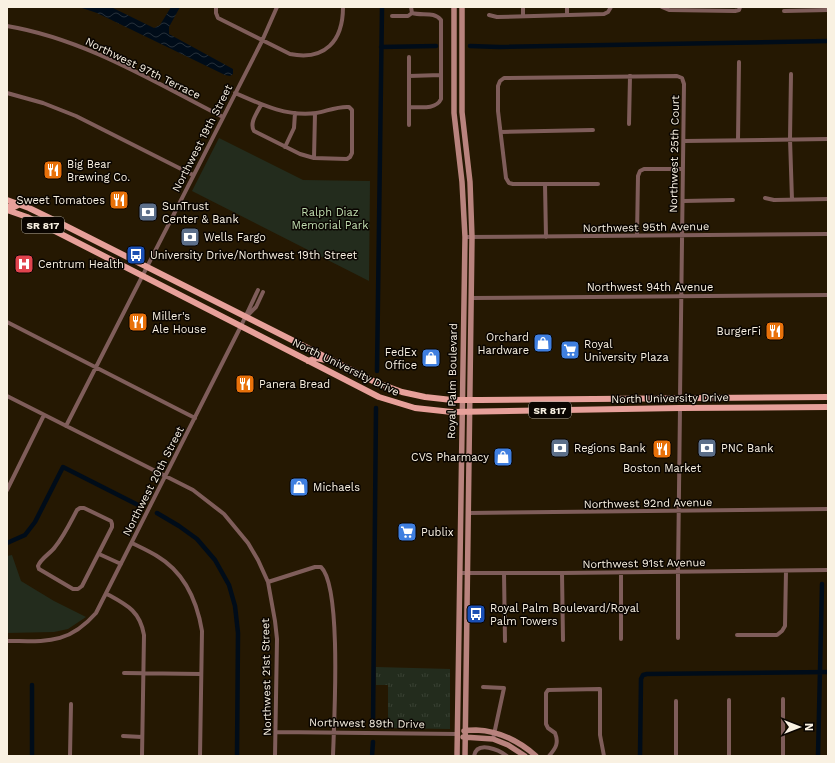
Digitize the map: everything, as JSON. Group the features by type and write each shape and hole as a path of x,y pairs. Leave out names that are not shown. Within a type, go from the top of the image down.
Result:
{"main road":[{"name":"Royal Palm Boulevard","path":"454,7 454,113 462,182 464,237 457,756"},
{"name":"Royal Palm Boulevard","path":"462,7 462,112 470,182 472,237 465,756"},
{"name":"North University Drive","path":"7,200 20,204 375,382 402,392 431,398 462,400 828,397"},
{"path":"7,207 14,207 20,204"},
{"name":"North University Drive","path":"7,210 26,217 143,275 308,361 387,400 425,410 470,412 657,408 828,407"},
{"path":"16,214 25,211 44,216"},
{"path":"463,306 472,322"},
{"path":"308,361 316,358 331,360"},
{"path":"657,408 676,403 680,398"},
{"path":"680,408 687,402 707,398"},
{"path":"466,730 494,732 510,738 526,747 536,756"},
{"name":"Northwest 89th Drive","path":"458,734 466,730"},
{"name":"Northwest 89th Drive","path":"458,734 466,738 493,740 508,745 525,756"}],"street":[{"path":"216,7 218,18 290,54 301,56 322,52 330,46 338,36 342,22 343,7"},
{"name":"Northwest 19th Street","path":"66,426 262,41 277,7"},
{"path":"411,7 412,13"},
{"path":"523,7 523,16"},
{"path":"567,7 567,14"},
{"path":"488,15 497,17 604,14 608,12 611,7"},
{"path":"663,8 669,10 735,11 740,8"},
{"path":"784,11 828,10"},
{"path":"392,16 408,16 412,13 433,14 438,16 441,20 441,99 439,104 435,106 409,107"},
{"name":"Northwest 97th Terrace","path":"7,26 60,39 95,53 223,117"},
{"path":"409,57 409,125"},
{"path":"738,140 739,62"},
{"path":"791,74 790,139 792,200"},
{"path":"409,76 441,75"},
{"path":"598,184 509,183 506,178 498,111 498,86 500,81 504,78 630,76 629,124"},
{"name":"Northwest 25th Court","path":"630,76 677,76 682,78 684,84 680,398"},
{"path":"7,93 43,103 76,116 193,175"},
{"path":"235,93 261,105 296,113 315,113 349,106 352,110 352,153 350,157 347,159 314,158 300,154 254,131 252,123 261,105"},
{"path":"285,147 294,128 296,113"},
{"path":"314,158 315,113"},
{"path":"501,132 593,130"},
{"path":"684,141 828,139"},
{"path":"637,236 638,176 640,171 644,169 683,169"},
{"path":"545,184 546,237"},
{"path":"765,198 774,200 828,199"},
{"path":"683,201 733,200"},
{"name":"Northwest 95th Avenue","path":"464,237 828,234"},
{"name":"Northwest 20th Street","path":"7,642 62,639 87,624 96,613 242,326 258,290"},
{"name":"Northwest 20th Street","path":"245,317 256,307 263,292"},
{"name":"Northwest 94th Avenue","path":"472,298 828,295"},
{"path":"7,322 195,418"},
{"name":"Northwest 21st Street","path":"7,396 192,490 224,514 248,543 268,582 274,615 277,639 275,756"},
{"path":"678,638 680,408"},
{"path":"7,490 44,415"},
{"path":"80,508 84,508 111,520 112,528 99,554 82,586 78,589 74,589 39,569 38,566 39,562 54,549 66,532 77,510 80,508"},
{"name":"Northwest 92nd Avenue","path":"469,513 828,509"},
{"path":"132,543 157,556 171,566 188,588 199,615 202,631 200,756"},
{"path":"99,554 121,564"},
{"path":"268,582 315,567 320,567 324,570 327,577 332,596 335,625 333,756"},
{"name":"Northwest 91st Avenue","path":"460,573 621,573 828,570"},
{"path":"737,634 777,634 782,631 785,626 786,571"},
{"path":"504,573 505,640"},
{"path":"562,573 563,640"},
{"path":"621,573 621,639"},
{"path":"106,594 128,606 137,614 142,624 144,635 142,756"},
{"path":"124,672 201,674"},
{"path":"483,687 504,688 493,740"},
{"path":"549,756 557,744 555,733 548,728 546,724 546,693 548,690 600,688 600,735 604,756"},
{"path":"783,699 783,756"},
{"path":"729,756 730,700"},
{"path":"676,701 676,756"},
{"path":"70,756 71,704"},
{"name":"Northwest 89th Drive","path":"276,732 458,734"},
{"path":"123,736 142,737"},
{"path":"474,756 476,750 483,747 503,753 507,756"}],"green space":[{"name":"Ralph Diaz Memorial Park","path":"219,138 303,180 370,181 369,281 192,191"},
{"path":"12,555 21,581 54,601 86,617 68,629 54,632 7,633 7,556"},
{"path":"376,667 450,669 450,729 388,728 388,685 376,685"}],"water":[{"path":"79,7 111,7 154,28 160,25 171,7 180,7 169,27 169,34 233,69 233,74 230,76 225,75 97,13"}],"waterway":[{"path":"377,371 382,7"},
{"path":"470,46 499,47 828,41"},
{"path":"381,47 436,46"},
{"path":"373,725 376,408"},
{"path":"7,543 25,535 35,522 63,467 140,506"},
{"path":"157,513 197,539 215,560 229,585 235,606 238,633 237,756"},
{"path":"818,756 822,584"},
{"path":"640,756 641,679 643,675 828,672"},
{"path":"32,685 32,756"},
{"path":"372,756 373,742"}],"place":[{"name":"Big Bear Brewing Co.","path":"53,170"},
{"name":"Sweet Tomatoes","path":"119,200"},
{"name":"SunTrust Center & Bank","path":"148,212"},
{"name":"Wells Fargo","path":"190,237"},
{"name":"University Drive/Northwest 19th Street","path":"136,255"},
{"name":"Centrum Health","path":"24,264"},
{"name":"Miller's Ale House","path":"138,322"},
{"name":"BurgerFi","path":"775,331"},
{"name":"Orchard Hardware","path":"543,343"},
{"name":"Royal University Plaza","path":"570,350"},
{"name":"FedEx Office","path":"431,358"},
{"name":"Panera Bread","path":"245,384"},
{"name":"Regions Bank","path":"560,448"},
{"name":"PNC Bank","path":"707,448"},
{"name":"Boston Market","path":"662,449"},
{"name":"CVS Pharmacy","path":"503,457"},
{"name":"Michaels","path":"299,487"},
{"name":"Publix","path":"407,532"},
{"name":"Royal Palm Boulevard/Royal Palm Towers","path":"476,614"}]}
